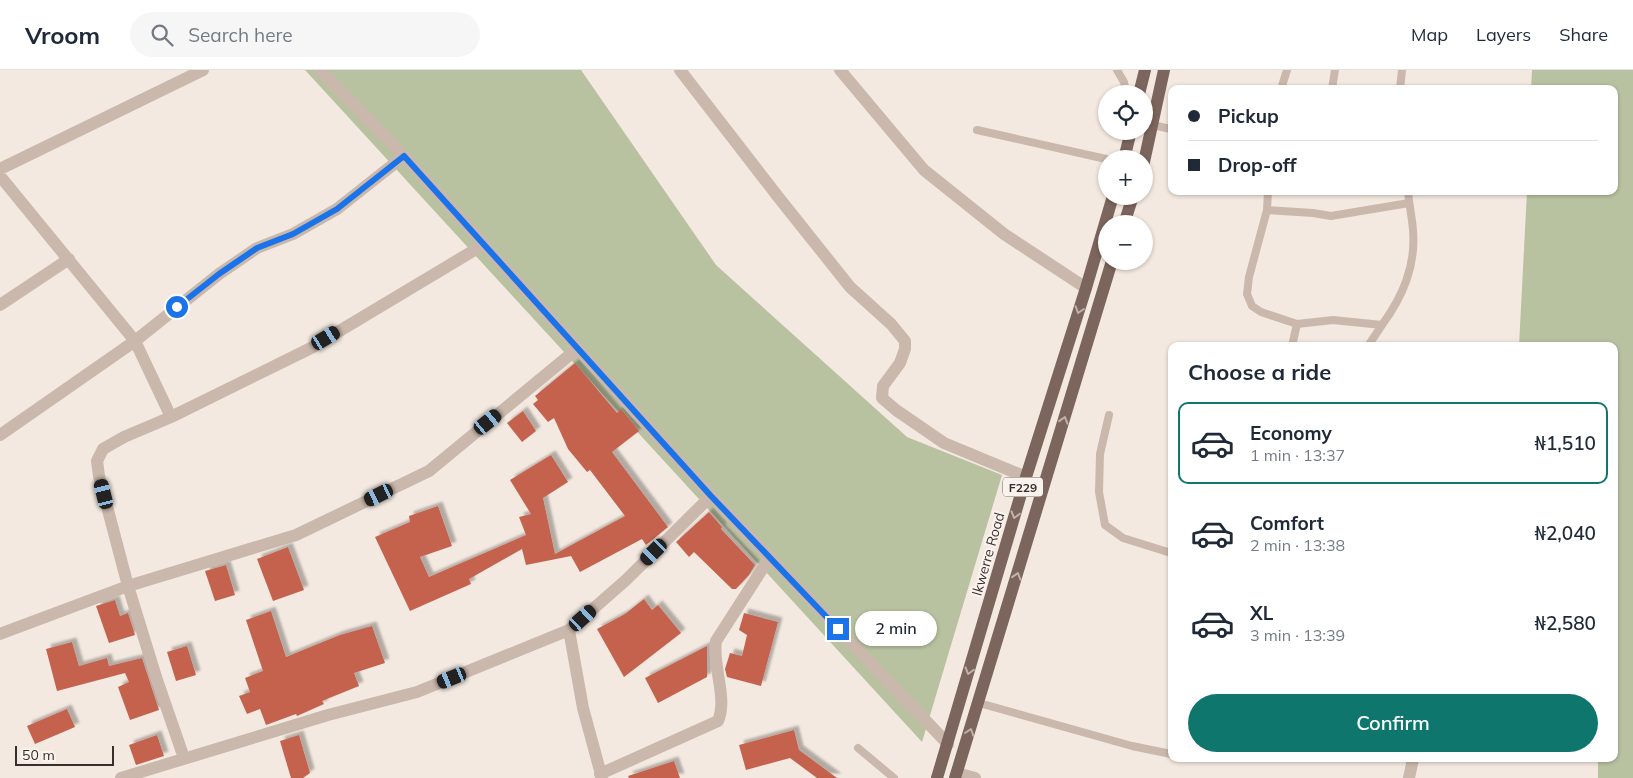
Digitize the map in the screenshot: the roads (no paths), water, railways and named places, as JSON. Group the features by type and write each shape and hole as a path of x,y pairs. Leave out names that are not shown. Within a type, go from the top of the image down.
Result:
{"main road":[{"path":"1142,85 1145,70"},
{"path":"1153,120 1164,70"},
{"name":"Ikwerre Road","path":"937,778 1026,477 1110,205"},
{"name":"F229","path":"956,775 1109,270"}],"street":[{"path":"0,169 203,70"},
{"path":"320,70 404,156 711,496 948,744"},
{"path":"680,70 778,198 850,287 891,324 905,341 905,349 900,363 883,386 882,398 896,410 944,442 1026,477"},
{"path":"840,70 924,170 1004,234 1086,288"},
{"path":"0,435 134,341 219,274 257,248 293,234 337,209 404,156"},
{"path":"0,176 134,341 171,417"},
{"path":"184,758 157,680 128,586 99,476 97,462 103,448 171,417 311,348 483,245"},
{"path":"0,305 69,259"},
{"path":"0,634 128,586 296,535 428,470 577,349"},
{"path":"122,778 328,715 417,692 569,630 626,580 711,496"},
{"path":"569,630 583,708 601,776 718,720 721,703 714,651 716,641 770,557"},
{"path":"1409,778 1412,762"},
{"path":"956,775 975,778"}],"lane":[{"path":"1117,70 1124,85"},
{"path":"1282,85 1287,70"},
{"path":"1333,85 1335,70"},
{"path":"1400,85 1402,70"},
{"path":"1153,125 1168,128"},
{"path":"977,130 1098,157"},
{"path":"1268,195 1267,210 1257,245 1247,294 1252,306 1261,312 1297,324 1333,320 1382,325"},
{"path":"1371,342 1392,311 1411,270 1414,248 1408,195"},
{"path":"1267,210 1331,216 1409,203"},
{"path":"1293,342 1297,324"},
{"path":"1109,415 1100,454 1099,492 1105,525 1123,538 1168,552"},
{"path":"979,703 1132,746 1168,753"},
{"path":"858,748 894,778"}]}
